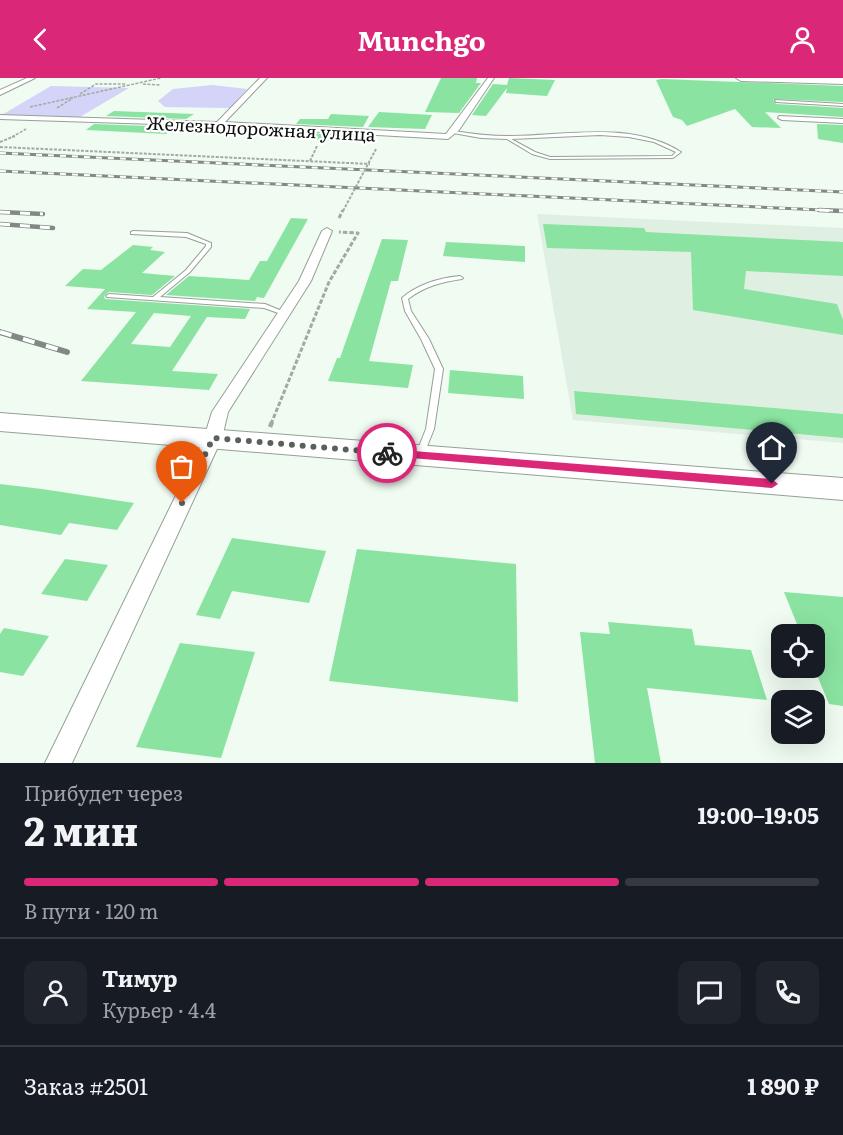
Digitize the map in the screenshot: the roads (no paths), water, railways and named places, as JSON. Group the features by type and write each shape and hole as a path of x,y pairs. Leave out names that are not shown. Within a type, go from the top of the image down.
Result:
{"main road":[{"path":"741,78 843,81"},
{"path":"0,422 843,489"}],"street":[{"path":"0,93 32,78"},
{"path":"219,124 264,78"},
{"path":"454,132 491,78"},
{"name":"Железнодорожная улица","path":"0,117 219,124 448,137 454,132"},
{"path":"782,118 843,121"},
{"path":"58,763 213,438 220,412 305,281 333,227"}],"lane":[{"path":"776,101 843,105"},
{"path":"454,132 509,139 623,134 657,141 679,152 673,157 550,158 533,154 524,146 509,139"},
{"path":"133,233 187,235 208,243 209,246 188,271 155,297"},
{"path":"420,455 430,429 439,369 408,311 405,298 429,284 443,279 460,278"},
{"path":"109,296 155,297 264,306 284,313"}],"railway":[{"path":"0,153 843,192"},
{"path":"0,171 843,211 819,210"},
{"path":"0,212 43,214"},
{"path":"0,224 53,228"},
{"path":"0,332 67,352"}]}
